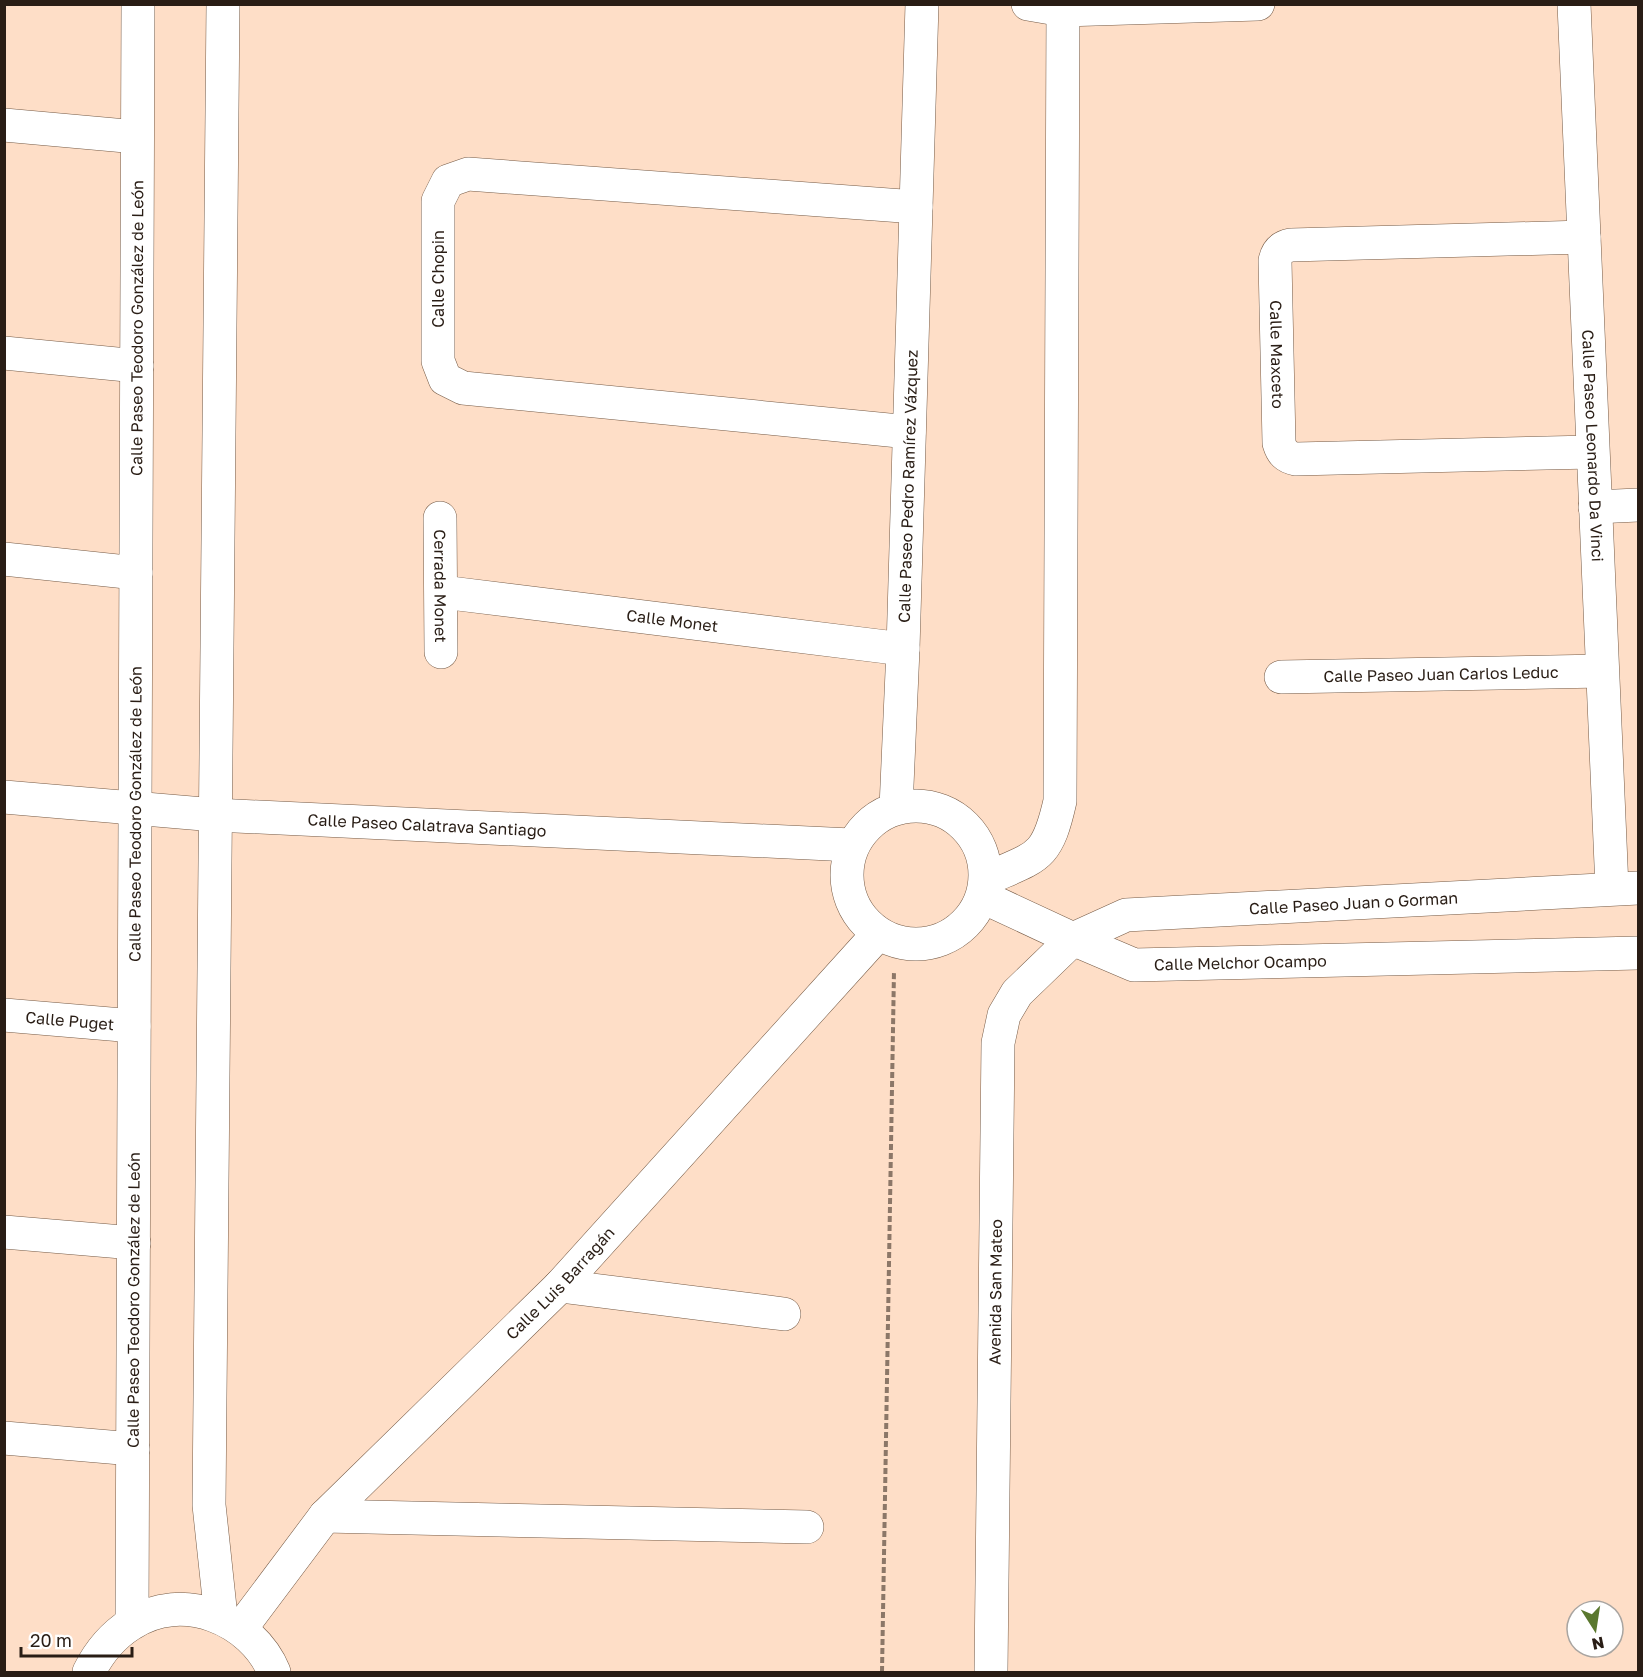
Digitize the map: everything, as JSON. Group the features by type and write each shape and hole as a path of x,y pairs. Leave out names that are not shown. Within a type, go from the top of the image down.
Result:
{"street":[{"name":"Calle Paseo Teodoro González de León","path":"132,1622 138,4"},
{"path":"223,4 208,1505 231,1623"},
{"name":"Calle Paseo Pedro Ramírez Vázquez","path":"896,807 903,649 922,4"},
{"path":"1028,4 1063,7 1258,4"},
{"name":"Calle Paseo Leonardo Da Vinci","path":"1574,4 1602,670 1625,888"},
{"path":"985,888 980,846 960,820 929,806 896,807 870,822 851,845 845,877 854,910 886,938 931,943 963,927 985,888 1044,849 1053,830 1060,801 1063,7"},
{"path":"4,125 137,137"},
{"name":"Calle Chopin","path":"909,432 463,388 445,379 438,361 438,201 448,181 468,174 916,207"},
{"name":"Calle Maxceto","path":"1584,237 1291,244 1283,247 1276,253 1275,261 1279,443 1281,451 1287,457 1296,459 1592,452"},
{"path":"4,353 137,366"},
{"path":"1594,507 1638,505"},
{"name":"Cerrada Monet","path":"440,518 441,652"},
{"path":"4,559 136,573"},
{"name":"Calle Monet","path":"442,592 903,649"},
{"name":"Calle Paseo Juan Carlos Leduc","path":"1281,677 1602,670"},
{"name":"Calle Paseo Calatrava Santiago","path":"4,797 215,816 851,845"},
{"name":"Calle Melchor Ocampo","path":"985,888 1073,939 1134,965 1638,952"},
{"name":"Calle Paseo Juan o Gorman","path":"1073,939 1126,915 1625,888"},
{"name":"Calle Luis Barragán","path":"231,1623 325,1516 560,1286 886,938"},
{"name":"Avenida San Mateo","path":"991,1672 998,1043 1004,1015 1017,993 1073,939"},
{"name":"Calle Puget","path":"4,1015 135,1026"},
{"path":"4,1232 134,1243"},
{"path":"560,1286 784,1314"},
{"path":"4,1438 133,1449"},
{"path":"325,1516 807,1527"},
{"path":"89,1672 97,1656 113,1637 132,1622 155,1613 177,1610 200,1611 231,1623 257,1644 274,1672"}],"path":[{"path":"882,1672 886,938"}]}
